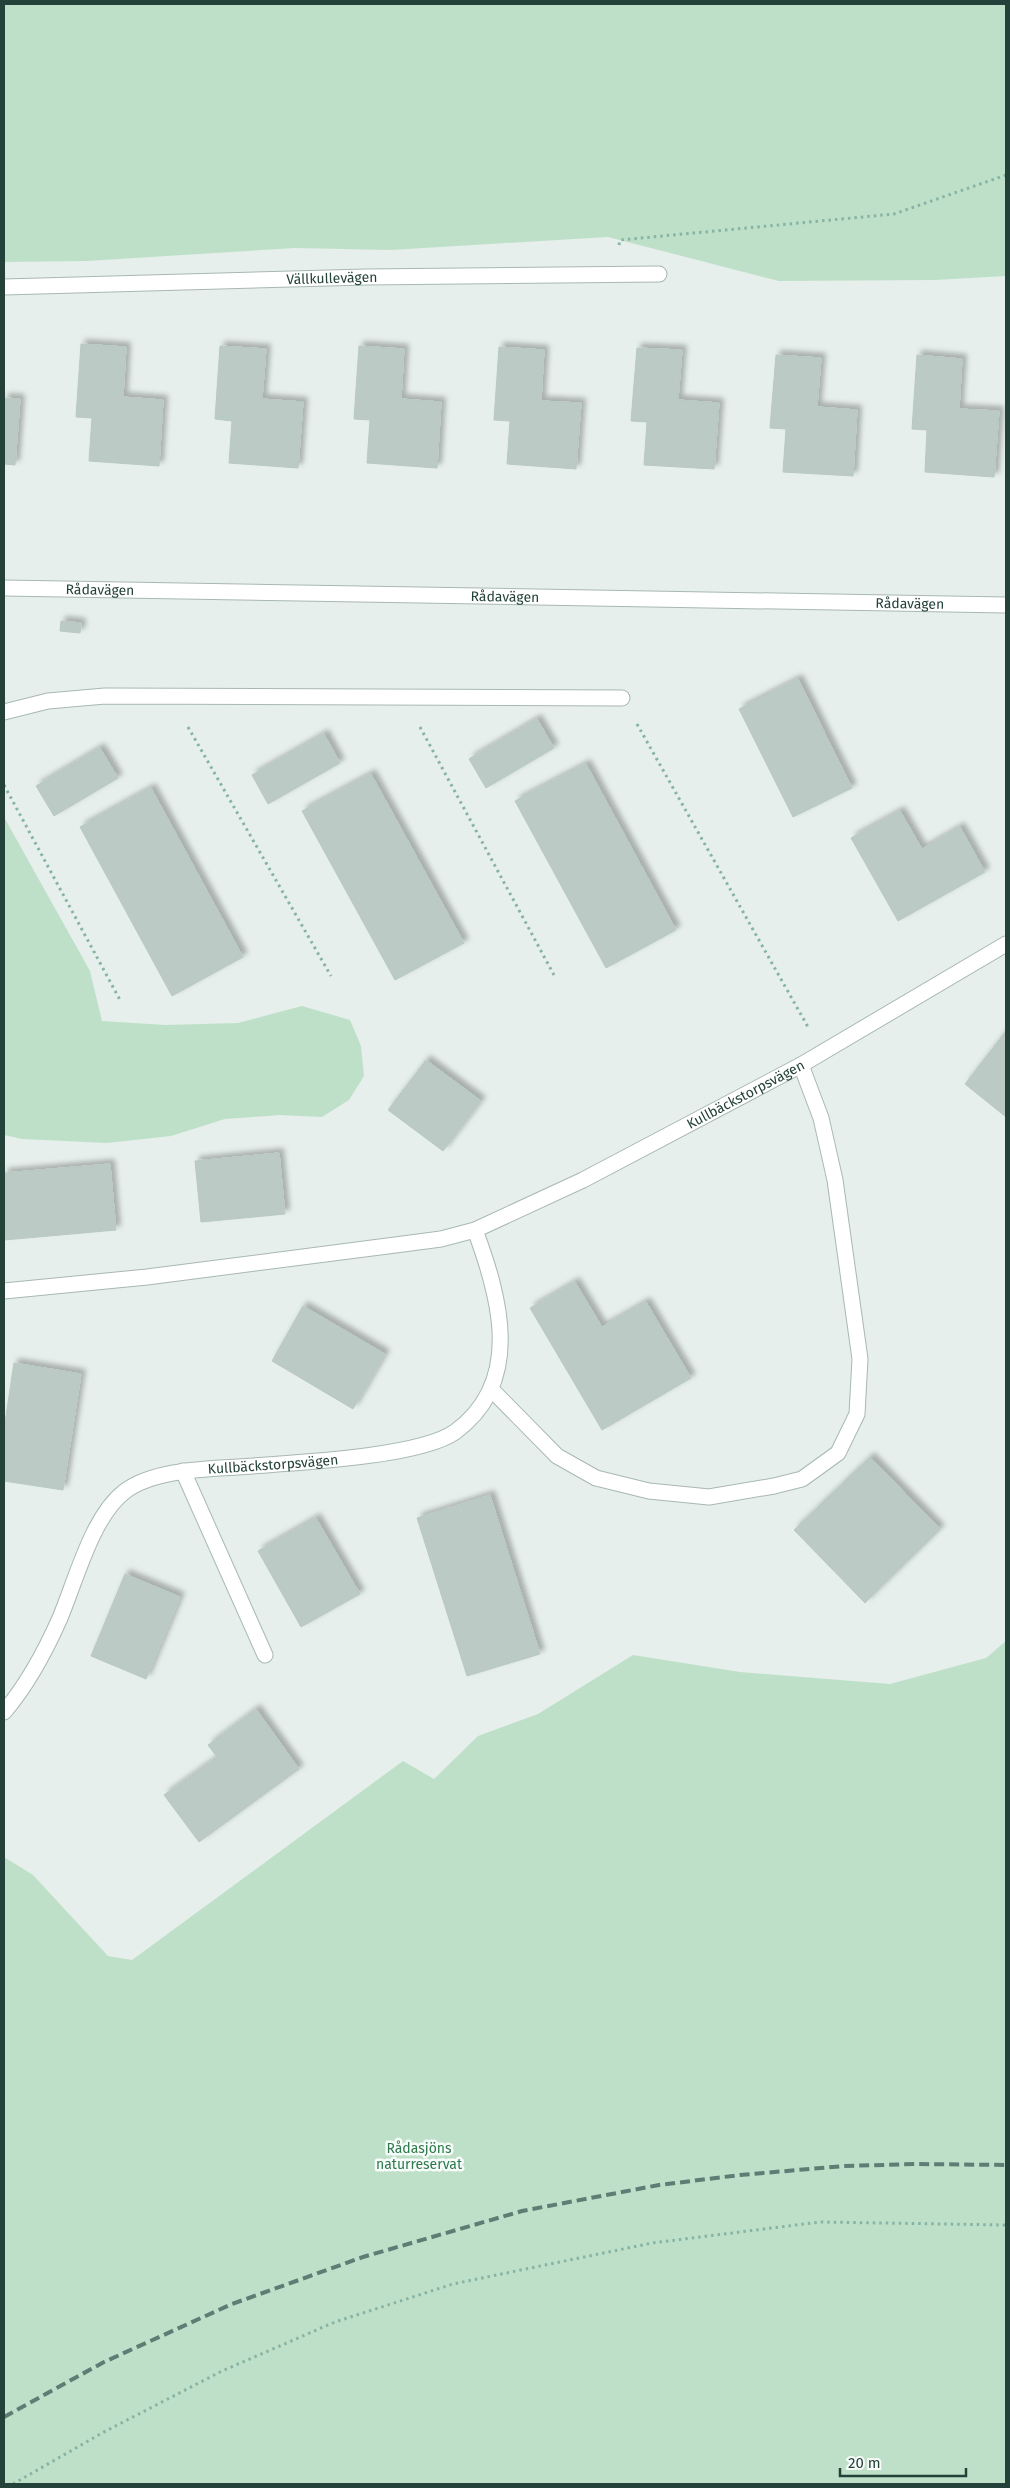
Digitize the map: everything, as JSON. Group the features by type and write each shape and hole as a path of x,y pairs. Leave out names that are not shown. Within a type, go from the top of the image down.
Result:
{"street":[{"name":"Vällkullevägen","path":"4,287 366,277 659,274"},
{"name":"Rådavägen","path":"4,588 1006,605"},
{"path":"4,712 48,701 104,696 622,698"},
{"name":"Kullbäckstorpsvägen","path":"4,1291 147,1277 373,1248 441,1239 475,1230 583,1180 801,1065 1006,944"},
{"path":"492,1389 557,1456 596,1478 649,1491 709,1497 774,1486 802,1479 838,1453 857,1414 860,1359 834,1180 821,1118 801,1065"},
{"name":"Kullbäckstorpsvägen","path":"4,1712 26,1685 59,1621 92,1540 110,1507 125,1491 143,1481 183,1471 359,1456 419,1446 454,1432 476,1412 492,1389 501,1349 498,1298 475,1230"},
{"path":"183,1471 265,1655"}],"path":[{"path":"609,275 620,240 894,214 1006,175"},
{"path":"622,698 822,1052"},
{"path":"186,722 331,976"},
{"path":"417,722 554,975"},
{"path":"4,785 120,1000"},
{"path":"13,2484 102,2432 222,2370 335,2322 453,2284 652,2242 820,2222 1006,2224"}],"green space":[{"path":"4,4 1006,4 1006,276 935,280 779,281 608,237 391,250 295,248 87,261 4,262"},
{"path":"4,817 90,971 102,1021 165,1025 238,1023 302,1006 350,1020 361,1046 364,1076 349,1100 322,1117 280,1115 225,1119 171,1136 107,1143 22,1139 4,1135"},
{"name":"Rådasjöns naturreservat","path":"1006,1641 1006,2484 4,2484 4,1857 33,1875 108,1956 132,1960 403,1761 434,1779 478,1736 538,1714 633,1655 740,1672 890,1684 986,1658"}],"building":[{"path":"81,344 126,347 123,397 163,400 159,466 89,461 92,418 76,417"},
{"path":"220,346 266,349 262,399 303,402 298,468 229,463 232,421 215,419"},
{"path":"359,346 404,349 401,399 441,402 437,468 367,463 370,420 354,419"},
{"path":"499,347 544,350 541,401 581,403 576,469 507,464 510,421 494,420"},
{"path":"637,348 682,350 678,400 719,403 714,469 644,465 647,422 631,421"},
{"path":"776,355 821,358 817,407 857,410 853,476 783,472 786,429 770,428"},
{"path":"917,355 962,359 959,409 999,411 994,477 925,472 927,430 912,429"},
{"path":"4,398 20,399 15,465 4,464"},
{"path":"61,621 81,623 80,633 60,631"},
{"path":"798,679 852,788 793,817 739,709"},
{"path":"537,719 554,748 486,788 469,759"},
{"path":"324,734 340,763 268,804 252,775"},
{"path":"100,748 118,778 54,816 36,786"},
{"path":"586,764 676,930 606,968 515,801"},
{"path":"371,774 464,943 395,980 302,811"},
{"path":"151,788 243,957 172,996 80,827"},
{"path":"900,811 922,849 960,827 985,872 898,921 851,838"},
{"path":"1006,1031 1006,1117 965,1084"},
{"path":"426,1060 481,1101 443,1151 388,1110"},
{"path":"279,1153 285,1214 201,1222 195,1161"},
{"path":"110,1164 116,1230 4,1240 4,1173"},
{"path":"575,1282 602,1327 646,1302 691,1378 602,1430 530,1308"},
{"path":"303,1306 385,1354 353,1409 272,1361"},
{"path":"14,1363 81,1374 63,1490 4,1481 4,1429"},
{"path":"870,1457 940,1529 865,1603 794,1530"},
{"path":"490,1495 540,1654 467,1676 417,1518"},
{"path":"316,1518 360,1594 301,1627 258,1551"},
{"path":"125,1574 180,1597 146,1679 91,1656"},
{"path":"256,1709 299,1769 199,1842 164,1795 217,1757 208,1745"}],"railway":[{"path":"4,2417 104,2362 232,2304 363,2257 522,2211 659,2185 740,2175 844,2166 916,2164 1006,2165"}]}
